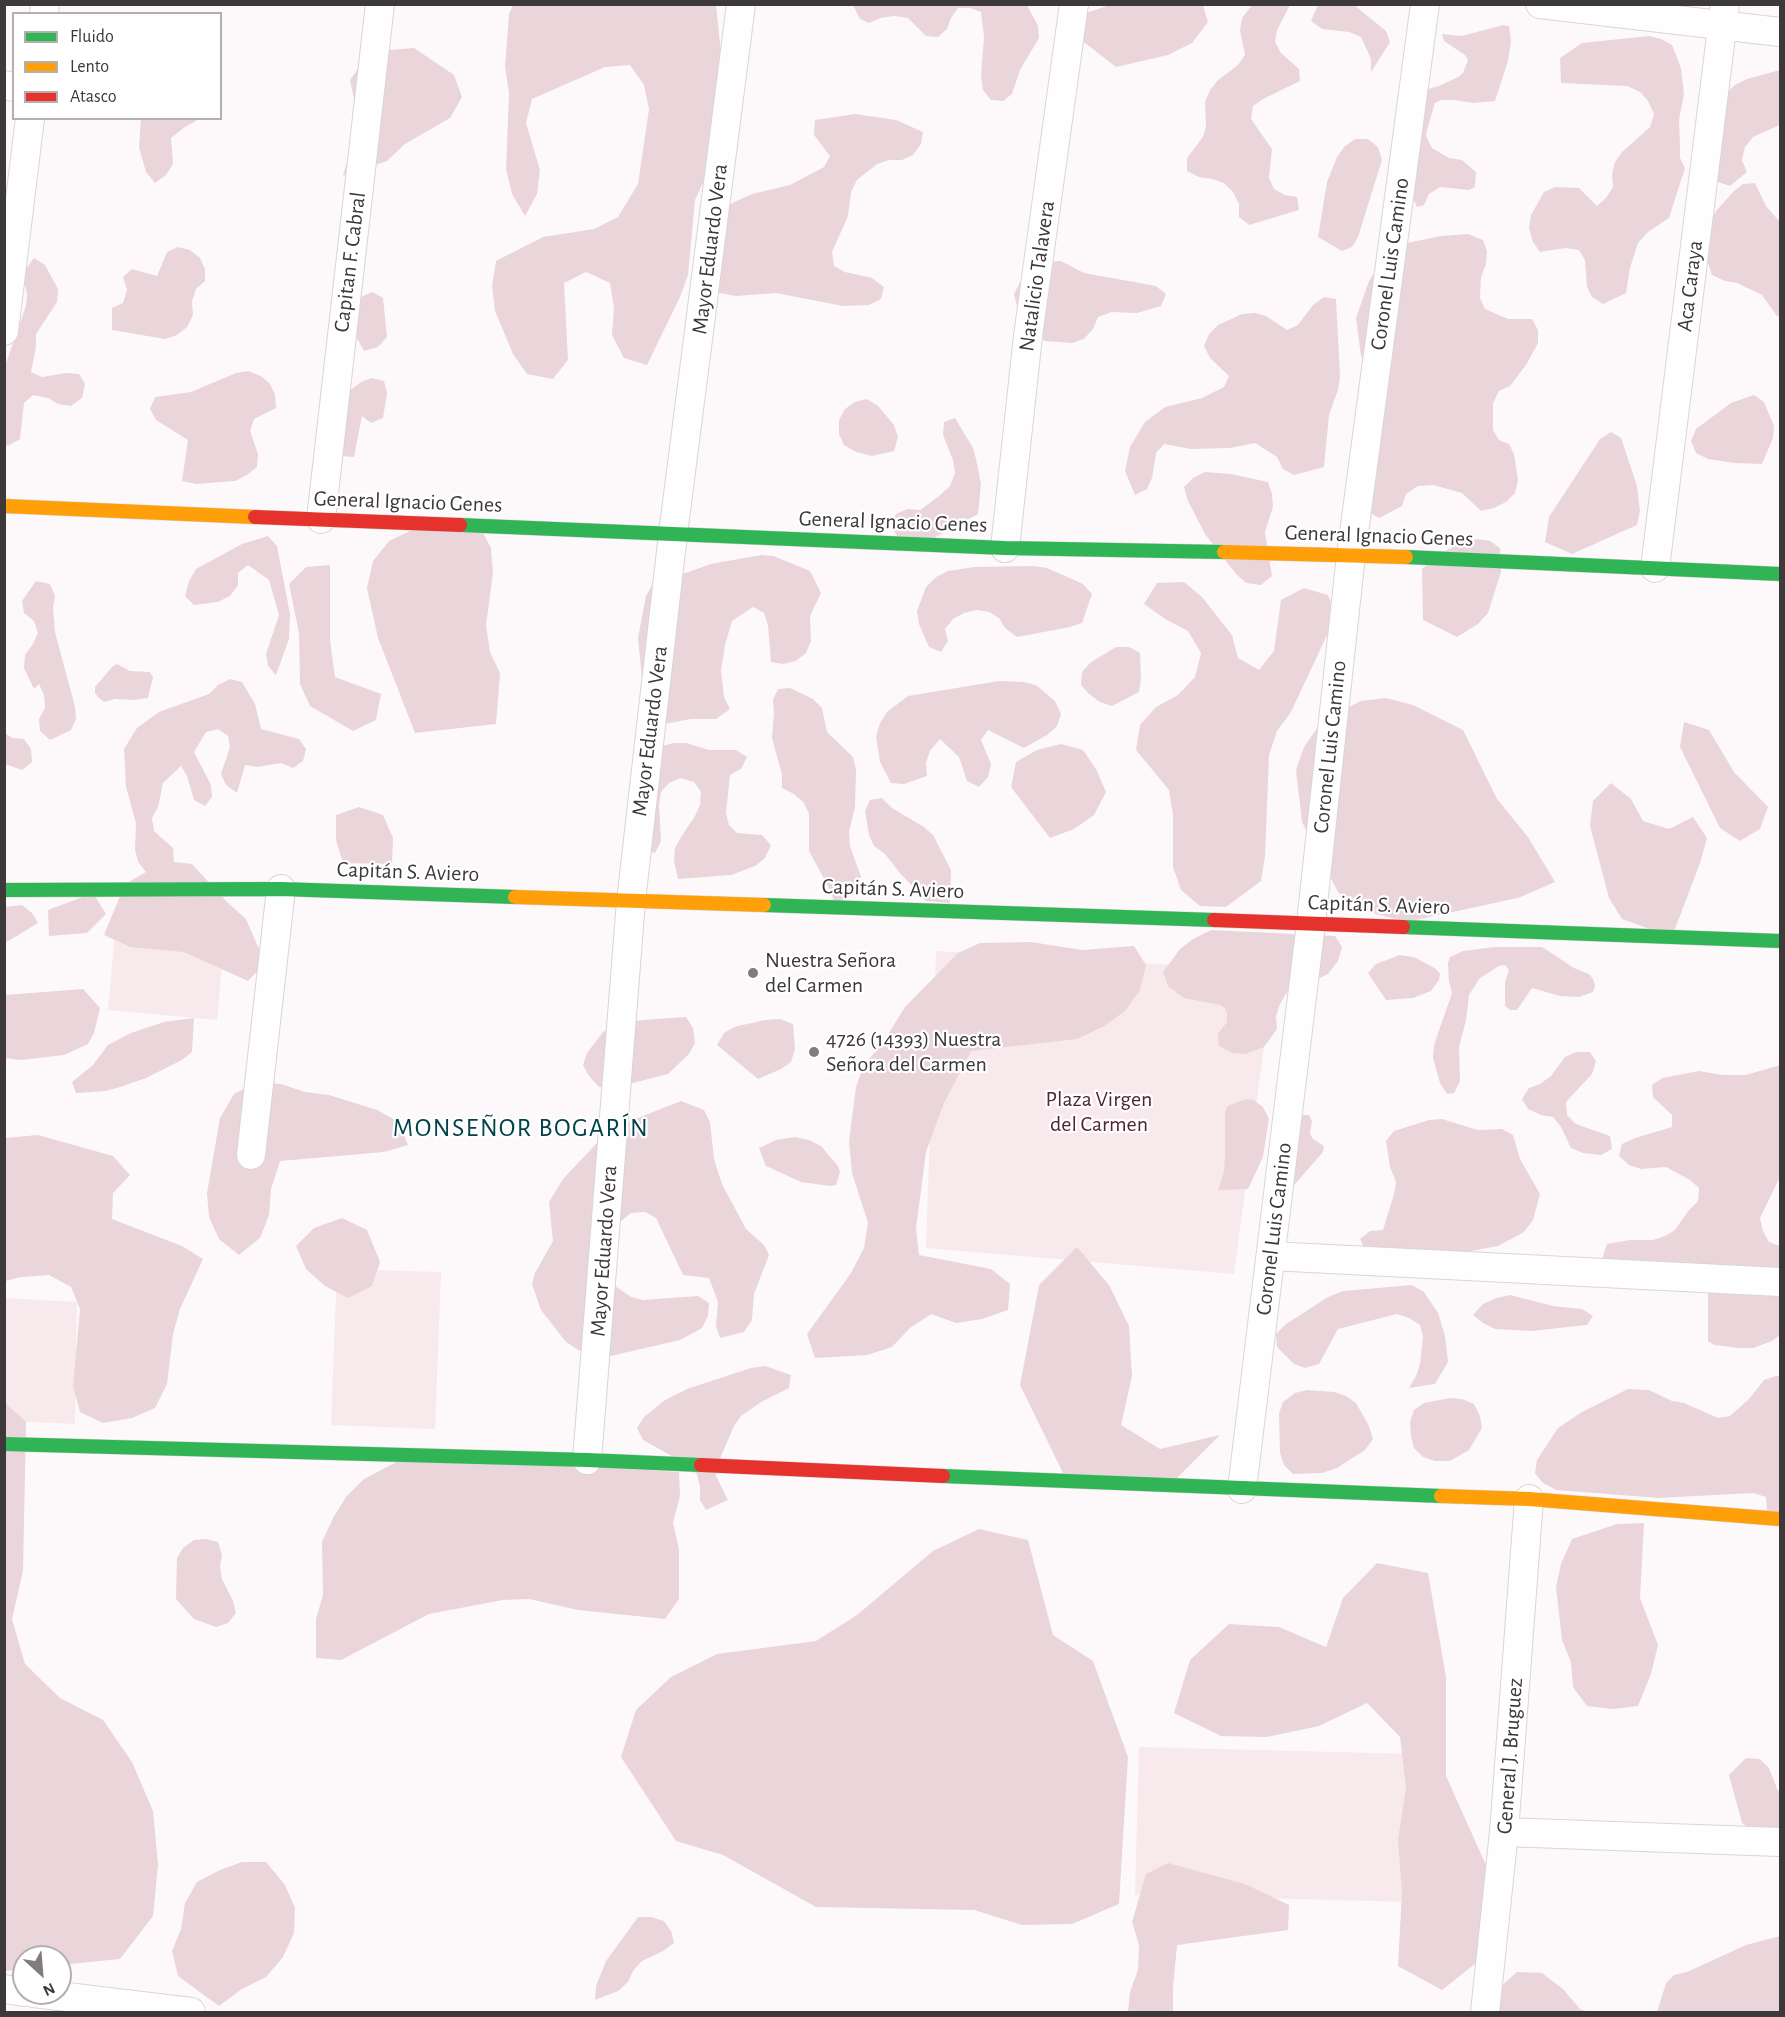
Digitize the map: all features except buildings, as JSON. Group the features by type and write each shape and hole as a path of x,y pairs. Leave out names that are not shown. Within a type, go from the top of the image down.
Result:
{"street":[{"name":"Capitan F. Cabral","path":"321,519 380,4"},
{"name":"Mayor Eduardo Vera","path":"587,1460 631,901 673,534 741,4"},
{"name":"Natalicio Talavera","path":"1005,548 1028,336 1074,4"},
{"name":"Coronel Luis Camino","path":"1242,1489 1311,923 1351,555 1425,4"},
{"path":"1540,4 1724,14 1780,32"},
{"name":"Aca Caraya","path":"1655,568 1724,14"},
{"path":"4,331 30,120"},
{"name":"General Ignacio Genes","path":"4,506 1005,548 1351,555 1780,574"},
{"path":"251,1155 281,889"},
{"name":"Capitán S. Aviero","path":"4,890 281,889 1780,941"},
{"path":"1271,1256 1780,1282"},
{"path":"4,1444 587,1460 1242,1489 1528,1499 1780,1519"},
{"name":"General J. Bruguez","path":"1485,2013 1504,1832 1528,1499"},
{"path":"1504,1832 1780,1842"},
{"path":"72,1998 191,2013"}],"green space":[{"path":"115,932 224,943 217,1020 108,1010"},
{"name":"Plaza Virgen del Carmen","path":"936,951 1274,971 1234,1274 926,1248"},
{"path":"337,1269 441,1272 435,1429 331,1425"},
{"path":"4,1298 77,1302 75,1424 5,1421"},
{"path":"1139,1747 1416,1754 1411,1902 1135,1895"}],"shaded area":[{"path":"513,5 716,5 721,53 706,176 695,200 688,275 680,297 647,365 624,358 612,335 614,308 610,283 586,272 564,283 568,360 553,379 527,374 513,354 495,311 492,286 496,261 543,237 594,229 618,217 638,184 649,109 644,85 630,65 605,67 532,99 526,123 540,170 537,194 525,216 512,194 506,169 509,93 505,67 509,14"},
{"path":"853,5 1027,5 1038,26 1039,38 1020,70 1012,94 1003,101 991,100 983,90 981,76 984,37 981,12 970,8 958,8 947,29 938,37 926,36 908,18 894,16 880,18 869,23 860,19"},
{"path":"1110,5 1203,5 1208,22 1192,43 1168,55 1116,67 1080,39 1083,14"},
{"path":"1252,5 1290,5 1277,30 1275,42 1281,53 1299,69 1300,81 1253,106 1251,119 1272,149 1269,178 1274,189 1285,195 1297,197 1299,210 1249,225 1239,217 1239,204 1233,192 1224,183 1199,177 1187,171 1187,158 1203,137 1206,126 1205,102 1210,90 1218,80 1238,65 1245,55 1240,30 1242,18"},
{"path":"1318,5 1354,5 1386,31 1390,42 1371,72 1371,59 1361,37 1349,32 1322,29 1311,21"},
{"path":"1503,25 1509,26 1511,41 1508,61 1495,101 1473,103 1441,100 1435,103 1427,130 1426,136 1432,148 1449,158 1462,160 1476,172 1475,187 1469,190 1440,187 1429,194 1424,205 1417,207 1406,183 1421,91 1458,77 1463,73 1468,60 1465,55 1444,41 1442,34 1462,36"},
{"path":"1649,36 1672,45 1681,68 1684,94 1679,120 1680,158 1685,168 1669,218 1648,232 1638,243 1630,268 1626,293 1603,304 1592,297 1587,287 1585,260 1579,250 1566,248 1540,252 1533,242 1529,228 1531,215 1544,192 1555,187 1579,188 1597,206 1613,187 1612,174 1615,162 1622,152 1650,127 1654,114 1648,101 1640,92 1627,86 1561,83 1560,58 1582,43"},
{"path":"414,48 454,75 462,97 450,118 405,144 387,161 343,176 356,128 355,104 350,80 365,59 389,50"},
{"path":"1780,70 1780,125 1753,137 1745,147 1742,160 1747,172 1730,186 1718,182 1711,172 1716,103 1735,85 1747,79"},
{"path":"855,114 896,120 923,132 921,144 913,155 902,160 889,160 877,164 857,180 851,192 848,216 832,252 834,266 845,272 872,278 884,287 881,299 869,305 843,306 776,293 736,296 709,291 720,213 730,204 752,194 790,185 824,167 830,156 814,135 815,120"},
{"path":"141,120 196,120 171,138 173,164 166,175 155,183 146,172 139,147"},
{"path":"1355,139 1368,139 1378,147 1382,160 1358,237 1352,247 1342,251 1318,237 1327,182 1337,157 1344,147"},
{"path":"1755,183 1766,206 1780,222 1780,316 1777,316 1762,295 1737,283 1712,275 1708,263 1710,223 1716,211 1743,184"},
{"path":"1468,234 1483,240 1487,251 1486,264 1481,277 1480,298 1485,309 1508,319 1532,319 1538,330 1538,343 1526,365 1510,386 1499,391 1493,403 1493,430 1499,440 1509,444 1514,454 1518,480 1515,493 1506,502 1481,511 1462,493 1433,485 1418,486 1406,494 1402,506 1379,518 1367,511 1368,484 1377,477 1372,466 1380,388 1361,356 1356,318 1369,281 1389,250 1402,244 1441,236"},
{"path":"178,247 190,250 200,258 205,269 205,281 196,289 192,301 193,315 187,327 177,335 165,339 112,330 112,308 123,303 127,290 123,277 132,269 157,276 167,252"},
{"path":"34,258 45,265 58,289 57,302 36,334 31,372 42,377 66,373 79,374 85,384 82,398 71,406 33,395 24,403 20,439 8,446 5,445 6,363 26,306 27,294 24,281 26,269"},
{"path":"1061,261 1084,273 1156,286 1166,294 1161,306 1137,313 1112,312 1098,317 1093,329 1084,339 1072,343 1045,341 1020,318 1014,294 1027,269 1037,262"},
{"path":"372,292 383,298 387,337 378,347 364,351 344,315 361,297"},
{"path":"1324,297 1336,299 1340,377 1329,415 1324,467 1294,475 1283,469 1277,457 1255,443 1230,448 1191,449 1164,444 1156,453 1152,478 1147,489 1135,495 1125,471 1130,447 1145,422 1165,407 1202,398 1224,387 1229,376 1210,358 1204,346 1209,334 1218,325 1242,314 1255,313 1266,316 1287,330 1298,325 1313,305"},
{"path":"248,371 261,376 270,384 275,395 276,408 254,419 250,431 258,454 257,467 235,481 196,484 182,481 188,440 156,420 150,409 155,397 191,392 236,373"},
{"path":"372,378 384,381 387,393 383,418 371,423 362,416 354,457 341,456 329,406 361,382"},
{"path":"1754,395 1764,402 1774,426 1773,438 1762,464 1708,459 1696,453 1691,441 1696,429 1731,403"},
{"path":"867,399 878,406 894,425 898,437 894,451 872,456 856,452 844,445 839,434 839,420 845,409 855,402"},
{"path":"955,418 973,448 976,459 981,484 978,514 932,539 904,548 891,526 896,514 907,509 920,510 950,486 955,473 953,460 943,435 944,422"},
{"path":"1611,432 1621,438 1637,486 1640,511 1637,525 1572,554 1545,542 1549,517 1600,439"},
{"path":"1205,472 1231,474 1268,482 1273,507 1265,532 1272,576 1261,585 1246,583 1236,574 1205,534 1188,501 1184,487 1193,478"},
{"path":"437,518 480,527 491,548 493,573 486,625 490,652 500,673 496,724 415,733 378,638 367,588 373,561 389,541"},
{"path":"268,536 277,546 290,614 289,639 276,675 268,666 266,654 279,615 269,580 248,565 238,573 238,585 230,596 218,602 194,605 185,596 189,581 196,569 242,544"},
{"path":"1478,539 1490,541 1500,548 1501,572 1488,613 1478,624 1457,637 1423,620 1422,569 1443,552 1465,541"},
{"path":"761,555 773,556 810,571 821,593 810,616 811,641 806,653 796,661 783,664 771,662 768,625 764,613 753,607 732,621 725,645 721,671 724,697 730,709 716,719 691,719 664,724 642,679 638,638 646,596 652,585 711,564"},
{"path":"330,565 330,640 335,677 381,694 376,720 353,731 310,706 300,684 299,633 289,584 306,567"},
{"path":"1033,566 1047,568 1083,584 1092,594 1082,623 1017,637 1005,628 999,618 989,612 977,610 953,619 945,629 948,641 941,652 929,647 919,624 917,611 926,587 936,577 948,571 974,567"},
{"path":"36,581 50,584 55,596 53,608 55,632 75,707 76,719 71,730 50,740 40,731 39,719 45,708 44,695 39,684 34,689 24,668 25,655 38,633 34,621 24,613 22,601"},
{"path":"1184,582 1202,597 1232,635 1238,658 1259,670 1274,651 1281,600 1304,588 1328,595 1336,616 1291,712 1277,731 1269,755 1265,857 1261,881 1226,907 1200,906 1181,890 1173,867 1173,815 1169,790 1136,750 1140,725 1156,707 1178,695 1195,677 1201,653 1188,631 1165,619 1144,604 1157,583"},
{"path":"1116,647 1129,647 1140,653 1141,679 1139,692 1112,706 1100,702 1081,685 1082,672 1091,662"},
{"path":"117,664 130,671 150,672 153,677 148,698 115,699 104,702 99,698 95,693 95,687"},
{"path":"230,679 242,682 255,704 261,729 299,739 306,749 303,761 293,768 281,763 257,767 245,765 237,793 226,785 221,774 230,747 228,736 218,729 206,732 194,752 211,785 212,797 205,806 194,800 187,776 181,766 163,783 158,807 152,818 154,831 173,848 174,862 192,864 246,919 265,963 248,981 184,952 130,947 104,935 125,884 146,872 138,862 135,849 136,823 126,787 124,749 137,728 159,712 209,694 218,685"},
{"path":"999,681 1036,685 1055,701 1061,714 1057,726 1047,735 1024,748 988,730 981,740 991,764 988,777 979,787 967,781 959,757 940,739 930,751 926,763 927,776 904,784 891,783 880,762 876,736 887,712 908,696"},
{"path":"790,688 813,699 822,708 827,732 853,757 856,769 855,807 849,832 850,846 861,877 837,908 809,851 809,814 804,803 794,794 782,788 782,775 772,738 773,700 778,689"},
{"path":"1386,698 1413,705 1463,730 1497,799 1528,837 1555,882 1518,898 1406,922 1358,909 1338,892 1302,822 1296,770 1304,747 1318,727 1337,713 1361,701"},
{"path":"1684,722 1709,730 1734,772 1768,807 1760,829 1740,841 1720,828 1680,747"},
{"path":"5,733 12,738 24,739 31,749 32,762 22,770 5,764"},
{"path":"686,743 709,750 736,750 747,757 741,769 730,775 726,813 729,825 737,833 762,835 771,845 765,858 755,866 731,875 678,879 674,861 675,848 695,816 700,805 701,792 694,782 681,778 669,783 661,792 659,805 661,841 655,853 643,849 662,746"},
{"path":"1061,744 1083,750 1096,769 1106,792 1094,815 1074,829 1050,838 1011,787 1016,762 1037,750"},
{"path":"1611,783 1631,799 1643,821 1669,829 1693,817 1707,838 1672,937 1622,919 1609,898 1590,826 1593,801"},
{"path":"882,798 892,808 933,835 951,870 950,903 926,901 885,854 874,846 869,835 865,811 870,800"},
{"path":"359,807 383,815 393,838 392,864 343,863 336,840 336,815"},
{"path":"93,893 106,914 87,933 49,936 48,910"},
{"path":"22,905 32,913 38,923 5,943 5,907"},
{"path":"1211,930 1335,936 1342,947 1338,961 1328,974 1305,985 1290,987 1276,1016 1277,1029 1264,1047 1245,1054 1232,1053 1219,1046 1218,1041 1218,1034 1227,1022 1225,1008 1184,998 1168,986 1163,972 1180,949"},
{"path":"1031,942 1082,950 1134,946 1146,965 1140,990 1125,1011 1104,1026 1077,1039 971,1051 944,1103 926,1152 916,1229 919,1255 991,1269 1010,1284 1008,1310 982,1319 956,1323 931,1314 910,1328 892,1347 867,1355 815,1358 807,1334 851,1273 864,1248 868,1223 852,1173 849,1141 856,1087 864,1064 880,1047 905,1007 958,953 980,943"},
{"path":"1495,947 1542,947 1574,968 1589,974 1595,986 1593,992 1579,997 1560,996 1532,988 1517,1010 1510,1010 1505,1006 1505,982 1509,970 1505,965 1499,966 1480,978 1469,995 1459,1047 1460,1081 1454,1093 1447,1094 1440,1083 1433,1058 1434,1045 1452,993 1448,963 1450,957 1463,951"},
{"path":"1400,955 1414,957 1436,969 1440,974 1439,980 1431,991 1413,998 1386,1000 1368,973 1376,964"},
{"path":"83,989 100,1008 94,1033 88,1044 64,1055 21,1060 5,1058 5,995"},
{"path":"686,1017 693,1028 695,1043 689,1054 668,1074 614,1088 599,1087 583,1065 587,1053 603,1032 614,1025 642,1020"},
{"path":"194,1018 192,1052 182,1060 146,1078 120,1087 106,1091 76,1093 72,1082 93,1065 108,1045 131,1033 164,1022"},
{"path":"780,1019 793,1024 795,1049 791,1062 758,1079 717,1045 724,1033 734,1027"},
{"path":"1576,1052 1590,1052 1596,1061 1592,1074 1566,1102 1567,1115 1576,1124 1610,1136 1612,1149 1601,1155 1583,1153 1571,1148 1561,1127 1553,1117 1528,1109 1522,1099 1529,1088 1551,1076 1565,1057"},
{"path":"1780,1065 1780,1177 1760,1218 1769,1242 1780,1246 1780,1335 1772,1341 1753,1348 1714,1345 1708,1341 1708,1286 1602,1269 1607,1244 1630,1240 1653,1240 1665,1236 1675,1230 1698,1201 1699,1188 1690,1180 1666,1167 1641,1169 1629,1165 1619,1156 1622,1144 1672,1127 1672,1115 1653,1097 1652,1085 1662,1078 1699,1071 1722,1075 1746,1075"},
{"path":"257,1082 281,1084 305,1092 329,1095 377,1110 399,1122 408,1145 384,1152 280,1161 271,1189 269,1215 260,1238 239,1255 219,1239 209,1217 207,1193 220,1118 234,1094"},
{"path":"1246,1099 1253,1100 1263,1107 1269,1119 1263,1157 1248,1189 1218,1190 1224,1172 1225,1112 1228,1106"},
{"path":"681,1101 704,1110 710,1122 714,1159 722,1184 746,1229 764,1245 769,1255 754,1294 752,1320 744,1332 720,1338 716,1326 718,1302 709,1278 683,1275 656,1218 645,1212 631,1213 620,1222 608,1281 631,1297 643,1300 698,1296 709,1303 708,1316 702,1328 680,1340 602,1358 588,1356 566,1342 541,1310 532,1284 535,1273 553,1241 549,1202 563,1179 610,1129"},
{"path":"1309,1115 1312,1121 1310,1134 1313,1139 1324,1146 1323,1152 1288,1195 1292,1119"},
{"path":"1442,1119 1478,1130 1502,1129 1513,1135 1520,1159 1540,1194 1533,1220 1524,1232 1498,1246 1445,1256 1365,1250 1360,1239 1370,1231 1383,1230 1394,1194 1396,1182 1390,1167 1386,1141 1394,1131 1429,1120"},
{"path":"38,1135 113,1156 130,1175 113,1193 112,1219 182,1246 203,1259 180,1309 173,1334 167,1384 155,1408 132,1418 103,1423 80,1412 73,1387 80,1309 71,1287 49,1275 21,1277 5,1281 5,1138"},
{"path":"795,1137 821,1146 838,1166 840,1172 836,1185 801,1182 766,1166 759,1148 776,1140"},
{"path":"342,1218 367,1230 380,1262 372,1286 348,1298 325,1286 306,1269 296,1246 314,1228"},
{"path":"1077,1247 1109,1285 1129,1326 1132,1376 1121,1425 1160,1449 1220,1435 1166,1489 1066,1479 1020,1385 1039,1285"},
{"path":"1412,1285 1424,1292 1438,1313 1445,1336 1448,1362 1435,1384 1409,1388 1420,1364 1423,1337 1420,1325 1397,1314 1338,1329 1319,1364 1305,1368 1294,1364 1277,1347 1276,1334 1286,1324 1328,1297 1343,1291"},
{"path":"1510,1295 1553,1306 1582,1309 1593,1316 1587,1325 1531,1331 1495,1329 1473,1315 1483,1304"},
{"path":"765,1366 791,1375 789,1388 761,1402 741,1416 734,1426 718,1463 716,1476 728,1500 706,1510 700,1500 697,1474 688,1465 643,1440 637,1428 644,1417 665,1400 687,1389 751,1368"},
{"path":"1780,1376 1780,1521 1767,1510 1766,1497 1753,1493 1659,1498 1556,1490 1543,1483 1535,1473 1537,1460 1558,1428 1582,1412 1628,1389 1649,1390 1718,1418 1730,1416 1749,1399 1764,1380"},
{"path":"1307,1390 1334,1392 1356,1403 1369,1426 1373,1439 1365,1450 1337,1468 1322,1473 1293,1474 1284,1465 1280,1453 1279,1413 1283,1402 1295,1393"},
{"path":"1450,1398 1462,1399 1474,1404 1480,1416 1482,1428 1469,1450 1450,1461 1435,1461 1423,1457 1414,1448 1411,1436 1410,1422 1414,1410 1424,1403"},
{"path":"4,1402 26,1422 23,1571 12,1619 25,1664 60,1698 103,1720 132,1762 153,1811 158,1865 153,1916 120,1959 72,1964 72,1945 12,1945 12,1970 5,1971"},
{"path":"410,1455 679,1472 680,1496 673,1523 679,1549 679,1599 665,1619 578,1610 529,1599 503,1600 429,1614 341,1660 316,1658 316,1619 323,1595 322,1542 333,1518 346,1497 364,1479"},
{"path":"1644,1523 1640,1598 1658,1645 1651,1674 1638,1706 1613,1709 1587,1706 1573,1687 1571,1662 1562,1640 1556,1587 1561,1564 1572,1539 1617,1524"},
{"path":"979,1529 1028,1540 1053,1635 1093,1661 1128,1757 1119,1904 1072,1924 1022,1925 974,1910 816,1907 723,1855 676,1841 621,1757 636,1710 671,1677 717,1654 816,1641 857,1615 933,1551"},
{"path":"206,1539 218,1542 222,1555 220,1567 222,1579 236,1613 228,1623 216,1627 194,1619 176,1599 177,1558 183,1548 194,1540"},
{"path":"1377,1563 1428,1573 1446,1677 1446,1776 1486,1865 1493,1912 1481,1959 1442,1990 1398,1966 1402,1892 1398,1840 1406,1788 1400,1737 1367,1703 1319,1726 1267,1737 1221,1736 1174,1713 1190,1660 1229,1624 1279,1627 1326,1647 1343,1598"},
{"path":"1746,1758 1760,1759 1769,1768 1778,1791 1780,1791 1780,1834 1753,1830 1742,1823 1729,1775"},
{"path":"242,1862 266,1862 285,1885 295,1908 294,1933 283,1957 266,1977 242,1989 219,2006 178,1976 172,1951 181,1929 185,1903 197,1882"},
{"path":"1168,1863 1245,1884 1289,1905 1288,1930 1177,1945 1173,2012 1128,2012 1130,1992 1138,1970 1139,1945 1132,1922 1146,1874"},
{"path":"638,1917 651,1917 664,1921 671,1931 674,1943 642,1961 633,1971 628,1982 618,1991 595,2000 596,1986 606,1961"},
{"path":"1780,1936 1780,2012 1657,2012 1666,1983 1674,1975 1687,1972 1746,1945"},
{"path":"1517,1972 1542,1973 1563,1989 1580,2009 1587,2012 1472,2012"}],"traffic: fast":[{"path":"460,525 1005,548 1224,552"},
{"path":"1406,557 1780,574"},
{"path":"4,890 281,889 515,897"},
{"path":"764,905 1214,920"},
{"path":"1403,927 1780,941"},
{"path":"4,1444 701,1465"},
{"path":"943,1476 1441,1496"}],"traffic: slow":[{"path":"4,506 255,517"},
{"path":"1224,552 1406,557"},
{"path":"515,897 764,905"},
{"path":"1441,1496 1529,1499 1780,1519"}],"traffic: jam":[{"path":"255,517 460,525"},
{"path":"1214,920 1403,927"},
{"path":"701,1465 943,1476"}],"place":[{"name":"Nuestra Señora del Carmen","path":"753,973"},
{"name":"4726 (14393) Nuestra Señora del Carmen","path":"814,1052"}],"district":[{"name":"MONSEÑOR BOGARÍN","path":"521,1128"}]}
